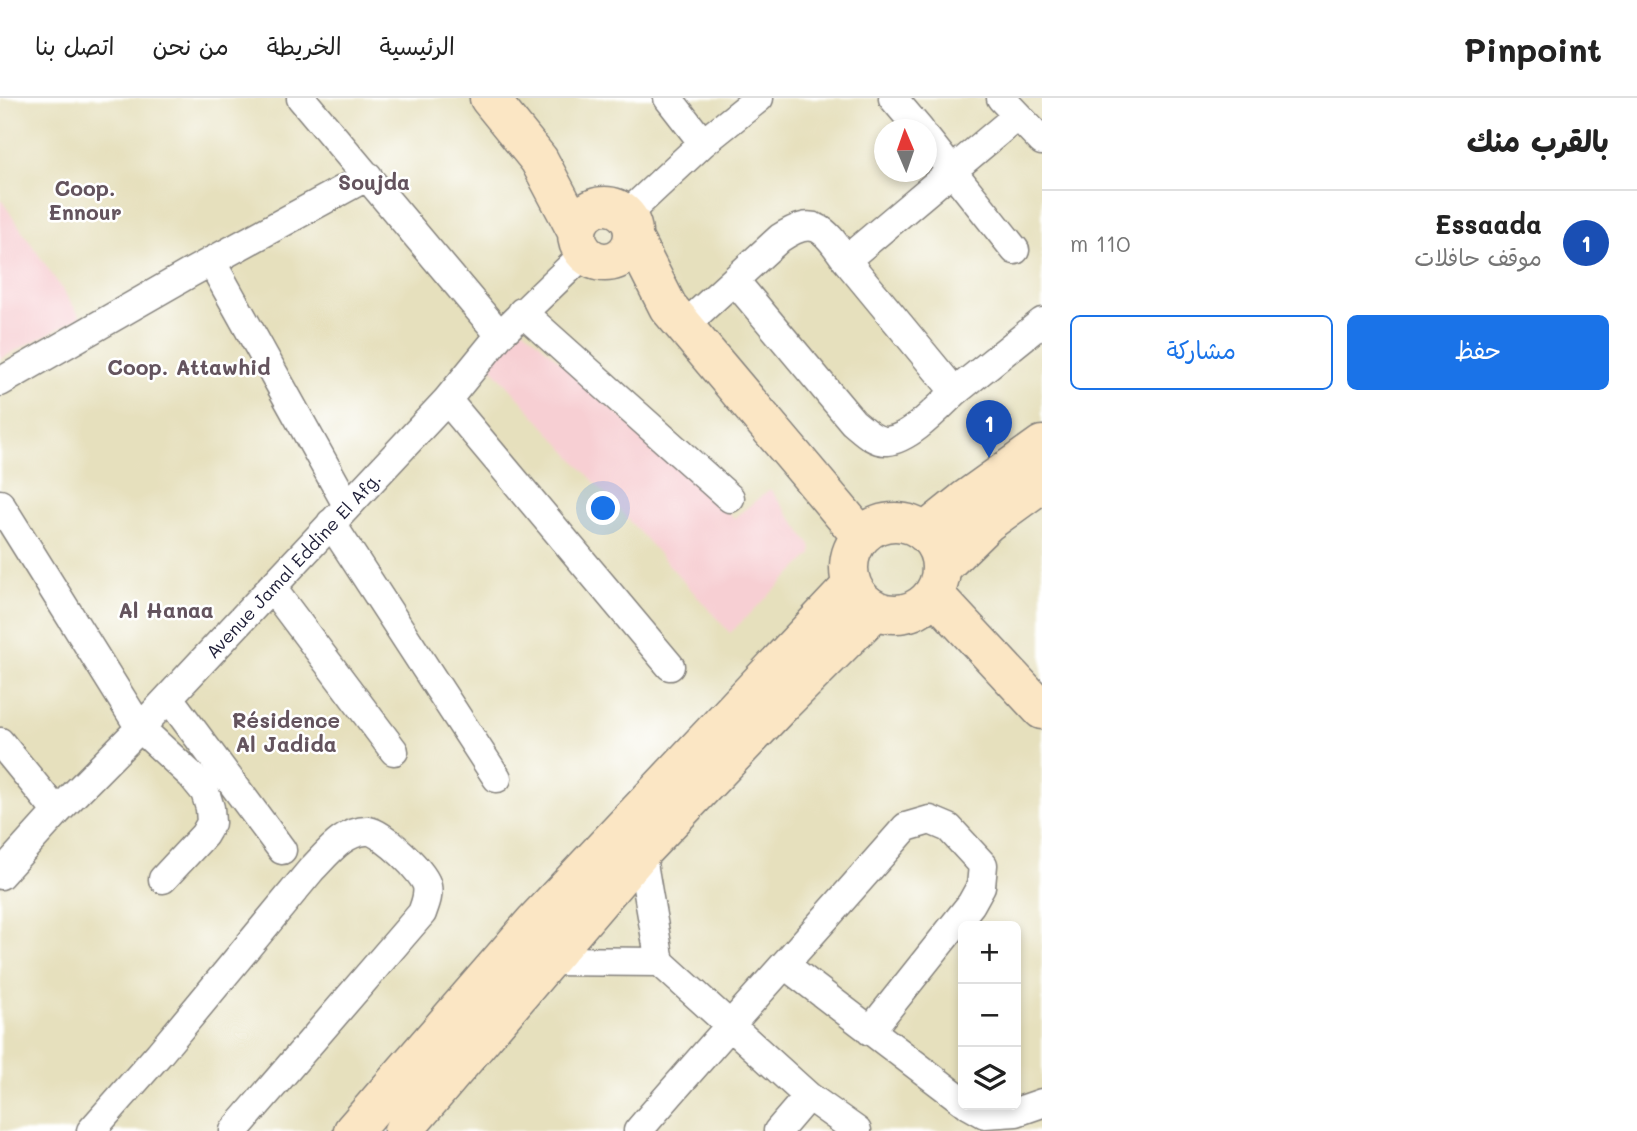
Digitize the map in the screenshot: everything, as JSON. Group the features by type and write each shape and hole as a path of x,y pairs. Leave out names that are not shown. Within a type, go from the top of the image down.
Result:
{"main road":[{"path":"489,98 861,536"},
{"path":"925,532 964,500 1042,445"},
{"path":"1042,483 987,523 938,581 915,610 902,614 864,598 848,569 850,556 861,536 874,526 900,522 925,532 934,542 938,581 1042,710"},
{"path":"403,1131 641,852 783,703 864,598"},
{"path":"353,1131 535,921 864,598"}],"street":[{"path":"301,98 500,335"},
{"path":"668,98 703,143"},
{"name":"Avenue Jamal Eddine El Afg.","path":"0,875 447,400 500,335 703,143 759,98"},
{"path":"893,98 911,119"},
{"path":"846,260 954,169 1009,107 1042,141"},
{"path":"937,150 1015,250"},
{"path":"0,382 211,261 368,176"},
{"path":"676,317 735,281 780,238 808,224 820,228 830,237 955,392"},
{"path":"211,261 339,514 497,778"},
{"path":"735,281 853,422 870,436 886,441 901,437 922,422 1042,322"},
{"path":"523,312 730,498"},
{"path":"447,400 670,666"},
{"path":"0,504 141,728 191,775 205,792 211,823 204,835 163,879"},
{"path":"271,587 394,751"},
{"path":"169,698 282,850"},
{"path":"0,742 57,812"},
{"path":"638,1131 906,827 930,820 949,828 983,865 981,886 971,904 870,1031"},
{"path":"91,1131 159,1054 311,870 333,847 351,834 370,831 384,839 422,874 427,885 427,900 422,913 234,1131"},
{"path":"641,852 660,962 808,1096 857,1131"},
{"path":"547,961 660,962"},
{"path":"785,965 958,1097"},
{"path":"778,1131 808,1096"},
{"path":"978,1110 985,1114 1016,1112 1042,1103"}],"shaded area":[{"path":"0,198 81,317 0,359"},
{"path":"514,320 734,518 770,489 811,545 812,554 730,633 482,357"}],"place":[{"name":"Essaada","path":"989,458"}],"district":[{"name":"Soujda","path":"374,181"},
{"name":"Coop. Ennour","path":"85,199"},
{"name":"Coop. Attawhid","path":"189,366"},
{"name":"Al Hanaa","path":"166,609"},
{"name":"Résidence Al Jadida","path":"286,731"}]}
